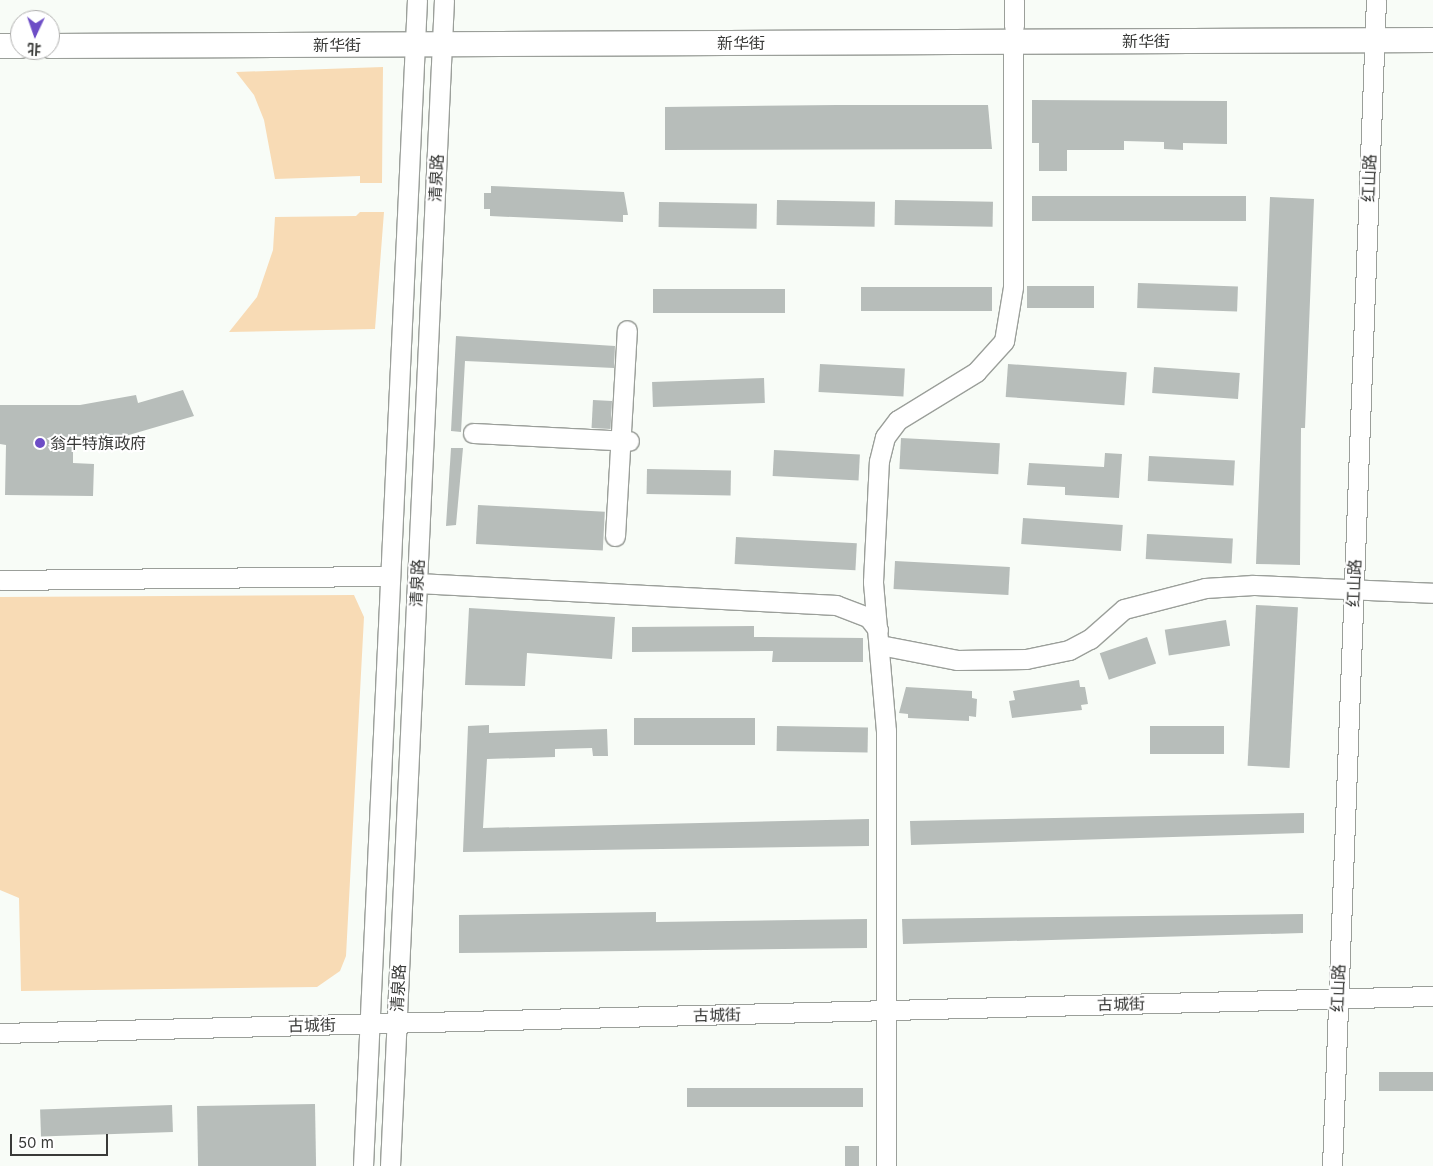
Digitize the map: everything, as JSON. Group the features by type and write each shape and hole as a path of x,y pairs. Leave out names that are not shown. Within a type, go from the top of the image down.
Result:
{"main road":[{"name":"新华街","path":"60,30 415,36 1014,34 1374,32 1433,24"},
{"name":"新华街","path":"1374,32 1433,40"},
{"name":"新华街","path":"60,46 415,36"}],"street":[{"name":"清泉路","path":"363,1166 417,0"},
{"name":"清泉路","path":"390,1166 444,0"},
{"path":"886,1166 888,1010 886,732 874,573 879,461 885,437 898,420 976,372 1004,341 1012,287 1014,0"},
{"name":"红山路","path":"1332,1166 1376,0"},
{"path":"615,536 624,441 626,330"},
{"path":"473,433 624,441"},
{"path":"0,580 390,576"},
{"path":"417,583 836,605 868,617 879,638 957,660 1026,659 1069,650 1124,610 1143,602 1206,588 1253,585 1353,587 1433,593"},
{"name":"古城街","path":"0,1033 1433,996"}],"shaded area":[{"path":"383,67 382,183 360,183 360,176 275,179 264,120 254,95 236,72"},
{"path":"360,212 384,212 375,329 229,332 257,297 273,250 275,217 356,216"},
{"path":"354,595 364,617 346,956 340,971 317,987 21,991 19,898 0,890 0,597"}],"building":[{"path":"1032,100 1227,101 1227,144 1183,143 1183,150 1164,149 1164,142 1124,141 1124,150 1067,150 1067,171 1039,171 1039,143 1032,143"},
{"path":"988,105 992,149 665,150 665,107"},
{"path":"491,186 624,192 628,215 623,215 623,222 490,216 490,209 484,209 484,193 491,193"},
{"path":"1032,196 1246,196 1246,221 1032,221"},
{"path":"1270,197 1314,199 1305,428 1301,428 1300,565 1256,564"},
{"path":"777,200 875,202 875,227 777,225"},
{"path":"895,200 993,202 993,227 895,225"},
{"path":"659,202 757,204 757,229 659,227"},
{"path":"1138,283 1238,286 1237,311 1137,308"},
{"path":"1027,286 1094,286 1094,308 1027,308"},
{"path":"861,287 992,287 992,311 861,311"},
{"path":"653,289 785,289 785,313 653,313"},
{"path":"456,336 615,346 614,368 465,361 461,432 451,431"},
{"path":"820,364 905,368 903,396 819,392"},
{"path":"1008,364 1127,372 1124,405 1006,397"},
{"path":"1154,367 1240,373 1238,399 1152,393"},
{"path":"764,378 765,403 653,407 652,382"},
{"name":"翁牛特旗政府","path":"183,390 194,416 122,437 73,444 73,463 94,464 93,496 5,495 6,445 0,444 0,405 80,405 136,395 138,403"},
{"path":"593,400 612,401 611,429 592,428"},
{"path":"901,438 1000,443 998,474 899,469"},
{"path":"451,448 463,448 456,525 446,526"},
{"path":"774,450 860,455 859,480 773,476"},
{"path":"1105,453 1122,454 1119,498 1065,495 1065,487 1027,485 1029,463 1104,467"},
{"path":"1149,456 1235,461 1234,485 1148,481"},
{"path":"647,469 731,470 731,495 647,494"},
{"path":"478,505 605,512 603,551 476,544"},
{"path":"1023,518 1123,525 1121,551 1021,544"},
{"path":"1147,534 1233,539 1232,563 1146,559"},
{"path":"736,537 857,543 855,570 735,564"},
{"path":"895,561 1010,567 1008,595 894,589"},
{"path":"1256,605 1298,607 1290,768 1248,766"},
{"path":"469,608 615,617 612,659 527,653 525,686 465,685"},
{"path":"1226,620 1230,646 1169,655 1165,630"},
{"path":"754,626 754,637 863,638 863,662 772,662 773,651 632,652 632,627"},
{"path":"1147,637 1156,663 1109,680 1100,653"},
{"path":"1079,680 1080,687 1085,687 1088,704 1081,705 1082,710 1012,718 1009,701 1015,700 1013,691"},
{"path":"906,687 972,691 972,698 977,699 976,717 969,716 969,721 908,718 908,714 899,713"},
{"path":"634,718 755,718 755,745 634,745"},
{"path":"489,725 489,733 607,729 608,756 593,756 592,748 555,749 555,757 487,759 483,828 869,819 869,846 463,852 468,726"},
{"path":"777,726 868,728 868,753 777,751"},
{"path":"1150,726 1224,726 1224,754 1150,754"},
{"path":"1304,813 1304,833 911,845 910,821"},
{"path":"656,912 656,922 867,919 867,948 459,953 459,915"},
{"path":"1303,914 1303,933 903,944 902,919"},
{"path":"1379,1072 1433,1072 1433,1091 1379,1091"},
{"path":"687,1088 863,1088 863,1107 687,1107"},
{"path":"315,1104 316,1166 198,1166 197,1106"},
{"path":"172,1105 173,1132 41,1137 40,1110"},
{"path":"845,1146 859,1146 859,1166 845,1166"}],"place":[{"name":"翁牛特旗政府","path":"40,443"}]}
